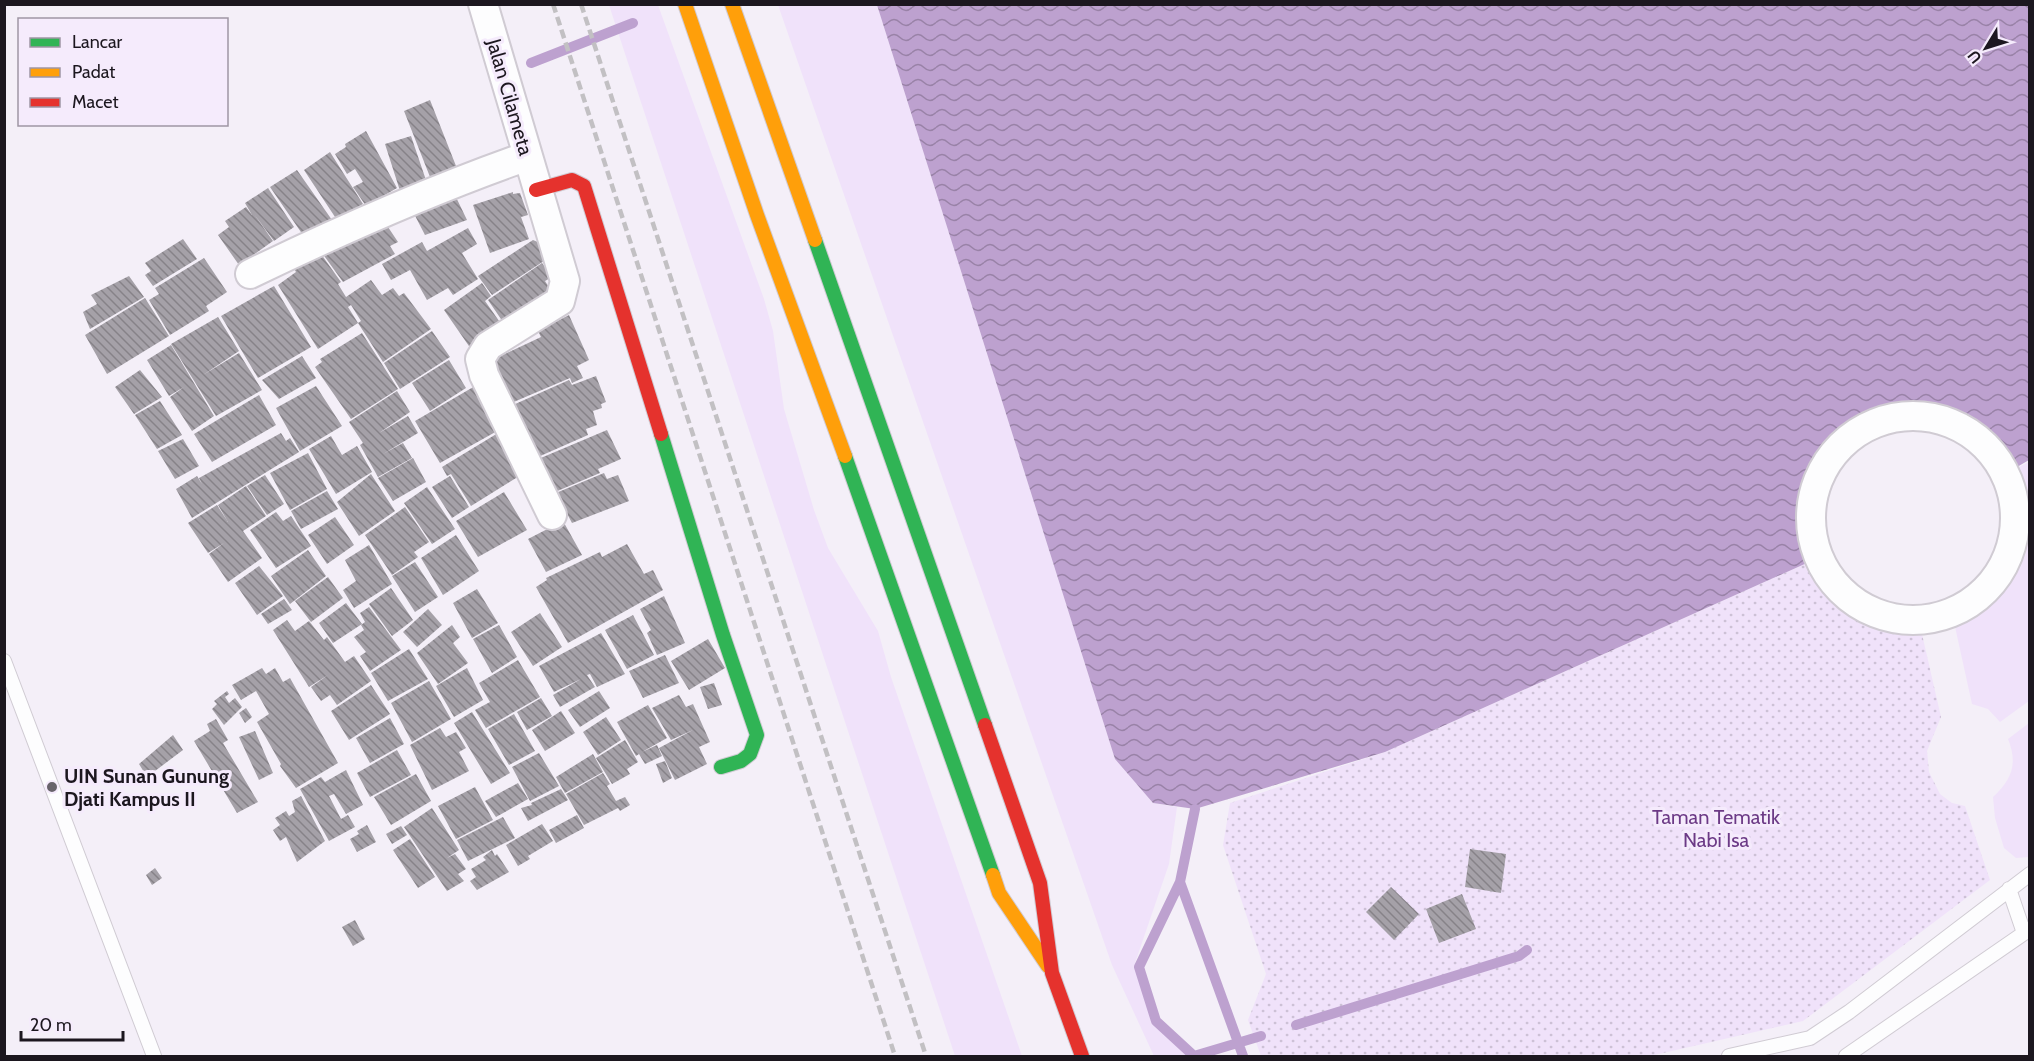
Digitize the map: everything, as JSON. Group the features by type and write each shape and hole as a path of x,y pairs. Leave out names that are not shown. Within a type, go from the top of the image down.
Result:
{"street":[{"name":"Jalan Cilameta","path":"483,4 536,190 565,281 560,301 488,346 480,359 484,375 552,515"},
{"path":"685,4 757,215 906,625 999,893 1052,973"},
{"path":"732,4 1040,883 1052,973 1082,1056"},
{"path":"250,274 330,235 466,177 528,156"},
{"path":"536,190 572,180 584,186 591,204 699,557 757,735 756,748 747,760 721,766"},
{"path":"1915,415 1942,420 1971,434 1996,459 2011,491 2015,525 2007,558 1989,587 1962,608 1942,616 1908,621 1865,608 1838,587 1818,558 1811,526 1813,494 1827,461 1848,438 1867,426 1888,418 1915,415"}],"lane":[{"path":"4,662 154,1056"},
{"path":"1738,1056 1810,1038 1849,1012 2030,874"},
{"path":"1846,1056 2027,931 2009,889"}],"green space":[{"path":"609,5 658,5 764,299 773,331 784,409 814,510 828,548 878,631 891,677 1022,1056 955,1056"},
{"path":"778,5 877,5 1115,759 1153,803 1177,807 1169,864 1135,963 1153,1023 1188,1056 1154,1056 1112,965"},
{"path":"2029,462 2029,701 2000,722 1988,709 1972,704 1952,613 1971,602 1986,589 1998,572 2007,554 2012,535 2011,494 2005,474"},
{"name":"Taman Tematik Nabi Isa","path":"1818,558 1838,585 1860,604 1885,615 1919,621 1941,717 1927,751 1929,772 1940,794 1952,803 1965,806 1990,880 1803,1021 1650,1056 1261,1056 1248,1020 1266,974 1223,845 1230,803 1385,752"},
{"path":"2029,723 2029,857 2016,858 2004,848 1995,818 1993,797 2005,784 2013,764 2008,739"}],"water":[{"path":"877,5 2029,5 2029,460 2005,474 1990,452 1971,435 1949,423 1927,417 1903,417 1879,422 1857,433 1836,451 1819,477 1814,489 1811,511 1818,558 1385,752 1195,809 1153,803 1115,759"}],"building":[{"path":"430,100 458,171 432,182 404,111"},
{"path":"366,131 397,188 366,206 353,187 363,182 355,169 347,174 335,154 346,147 345,144"},
{"path":"411,136 428,186 401,194 385,144"},
{"path":"330,152 363,204 337,220 304,170"},
{"path":"297,170 332,220 305,238 270,187"},
{"path":"268,188 294,227 274,241 254,214 273,241 239,265 218,235 229,227 225,221 246,207 252,215 245,203"},
{"path":"513,192 513,194 520,193 528,215 521,217 529,239 490,253 473,205"},
{"path":"454,193 467,220 425,235 410,206"},
{"path":"382,218 398,242 390,246 395,254 343,282 317,246"},
{"path":"468,228 477,244 462,253 478,279 453,295 448,288 427,300 410,270 391,280 382,264 422,242 427,251"},
{"path":"183,239 197,259 153,286 145,275 151,271 145,263"},
{"path":"533,240 540,243 547,259 492,295 478,276"},
{"path":"316,247 341,282 338,284 346,297 371,280 382,295 393,288 399,296 404,293 431,329 383,362 358,323 318,349 278,285 296,272 291,264","holes":["351,305 361,321 358,323 348,307"]},
{"path":"204,258 227,292 206,306 209,311 170,335 149,300 159,294 155,288"},
{"path":"542,263 552,277 545,281 554,295 505,325 488,300"},
{"path":"129,276 144,297 90,329 83,312 97,304 91,295"},
{"path":"482,283 491,296 485,301 504,328 471,349 444,310"},
{"path":"274,286 311,347 258,378 221,316"},
{"path":"145,298 169,336 107,374 85,335"},
{"path":"569,315 589,360 577,366 583,378 572,383 570,378 509,404 490,361 541,337 538,331"},
{"path":"218,317 239,351 203,375 239,353 262,390 216,416 171,344"},
{"path":"432,331 450,357 400,389 384,363"},
{"path":"362,333 398,389 351,419 315,367 322,362 320,359"},
{"path":"171,345 214,416 192,431 170,397 184,387 169,396 147,360"},
{"path":"302,356 316,378 279,399 262,380"},
{"path":"449,360 466,388 430,411 412,383"},
{"path":"140,370 162,397 134,414 115,387"},
{"path":"596,376 606,402 601,404 602,408 593,411 597,425 586,429 588,435 538,457 513,405 569,380 572,385"},
{"path":"316,386 342,426 300,451 276,408"},
{"path":"475,386 499,430 440,463 415,421"},
{"path":"397,391 410,412 379,433 408,416 418,433 383,454 403,443 412,458 378,477 360,445 363,443 349,422"},
{"path":"259,395 276,425 212,462 194,434"},
{"path":"160,401 182,435 157,449 135,415"},
{"path":"607,430 621,459 598,469 600,473 555,492 536,460"},
{"path":"281,433 286,441 290,438 299,452 192,518 176,489 197,476 202,484 199,478"},
{"path":"498,433 524,473 471,506 451,474 447,476 442,467"},
{"path":"331,436 342,455 357,446 372,472 336,494 309,449"},
{"path":"183,439 199,466 175,479 158,451"},
{"path":"308,453 327,489 290,510 270,473"},
{"path":"413,458 426,482 393,501 378,478"},
{"path":"604,473 607,479 618,475 629,501 572,523 556,493"},
{"path":"371,474 395,511 359,536 337,502"},
{"path":"265,475 284,504 267,515 247,486"},
{"path":"450,476 469,507 452,518 432,487"},
{"path":"246,486 266,516 243,531 262,558 228,582 209,554 224,543 208,553 188,523 217,505 228,522 218,505"},
{"path":"427,487 455,529 432,544 404,503"},
{"path":"327,491 338,509 301,529 291,511"},
{"path":"504,492 527,530 478,557 456,521"},
{"path":"405,507 429,542 414,552 418,557 392,575 365,535"},
{"path":"276,512 283,521 291,516 311,546 276,568 250,530"},
{"path":"335,517 354,545 327,564 308,535"},
{"path":"563,521 582,555 546,572 528,539"},
{"path":"456,535 479,571 443,595 421,558"},
{"path":"627,544 644,574 653,570 663,590 568,643 536,587 547,580 546,578 600,552 602,557"},
{"path":"369,545 392,584 354,608 343,590 356,581 345,560"},
{"path":"308,550 326,576 290,604 271,576"},
{"path":"415,562 438,597 415,612 392,576"},
{"path":"259,566 283,596 257,615 235,583"},
{"path":"328,577 343,598 311,622 295,601"},
{"path":"391,588 413,620 392,636 369,604"},
{"path":"477,589 498,623 472,638 453,603"},
{"path":"664,596 685,643 657,655 647,633 651,630 640,609"},
{"path":"284,599 292,610 268,624 261,614"},
{"path":"346,603 362,624 333,643 319,623"},
{"path":"369,607 401,650 370,671 360,656 366,652 354,637 364,630 361,625 365,622 360,613"},
{"path":"428,609 442,625 417,647 403,632"},
{"path":"540,613 562,647 533,666 511,632"},
{"path":"633,615 654,655 627,669 605,630"},
{"path":"287,620 295,631 309,621 324,640 327,637 345,662 354,656 371,681 337,705 330,695 321,701 311,687 328,675 309,687 273,630"},
{"path":"452,625 460,637 453,643 468,663 438,684 417,653"},
{"path":"499,625 517,657 492,673 473,639"},
{"path":"601,633 625,674 597,687 590,674 587,675 595,687 560,707 553,695 581,679 554,692 539,666"},
{"path":"708,639 725,668 689,690 671,661"},
{"path":"409,649 428,679 388,701 371,673"},
{"path":"665,655 679,683 643,698 629,671"},
{"path":"518,660 540,697 486,728 475,710 490,702 479,683"},
{"path":"262,668 266,674 275,668 283,682 290,678 338,763 296,788 280,766 281,764 257,722 269,714 256,691 241,700 232,685"},
{"path":"467,668 483,700 454,717 436,686"},
{"path":"429,681 451,719 412,742 391,703"},
{"path":"714,683 722,705 708,709 700,687"},
{"path":"371,685 390,714 349,740 331,711"},
{"path":"227,691 229,694 225,697 229,703 235,698 242,707 224,725 212,709 217,704 214,701"},
{"path":"599,691 610,708 580,727 568,710"},
{"path":"679,695 686,707 693,704 710,742 699,747 707,764 675,780 659,748 693,730 671,740 652,708"},
{"path":"541,698 552,716 527,730 517,712"},
{"path":"648,705 667,738 642,752 657,745 662,756 645,764 639,754 636,756 617,722"},
{"path":"246,708 252,717 245,723 239,713"},
{"path":"561,711 575,733 545,751 532,730"},
{"path":"472,712 510,773 491,784 454,723"},
{"path":"514,714 535,751 509,765 488,729"},
{"path":"606,717 621,740 598,755 583,732"},
{"path":"390,718 404,744 370,763 356,738"},
{"path":"216,719 228,740 223,743 258,802 237,813 194,741 210,731 207,724"},
{"path":"440,728 446,737 456,732 466,748 459,752 469,771 432,790 410,745"},
{"path":"255,731 273,773 259,780 239,737"},
{"path":"173,735 183,750 147,777 139,764"},
{"path":"625,740 638,762 627,769 630,774 612,784 596,758"},
{"path":"397,750 411,775 370,797 357,773"},
{"path":"539,753 559,786 530,801 512,767"},
{"path":"593,754 603,772 565,793 556,777"},
{"path":"665,761 672,778 663,783 656,764"},
{"path":"346,770 363,805 346,814 334,794 329,796 341,819 348,815 355,827 329,841 300,789 321,777 325,782"},
{"path":"603,773 610,784 607,786 616,801 625,797 630,805 620,811 618,808 584,825 566,794"},
{"path":"416,774 431,801 391,825 374,797"},
{"path":"518,783 528,799 496,817 485,801"},
{"path":"475,787 493,820 456,839 438,806"},
{"path":"561,789 568,800 528,821 521,808 532,805 531,803"},
{"path":"301,796 325,841 297,862 286,837 280,841 273,830 280,825 275,818 286,811 289,816 295,812 292,801"},
{"path":"432,808 459,850 447,858 455,854 466,869 458,874 464,881 447,891 404,827"},
{"path":"577,815 584,828 556,843 549,830"},
{"path":"503,817 515,838 468,861 457,840"},
{"path":"542,824 553,841 528,856 530,859 518,866 506,845"},
{"path":"367,825 376,842 357,852 350,839 359,834 357,831"},
{"path":"401,826 407,835 392,844 386,834"},
{"path":"410,839 435,877 418,888 393,850"},
{"path":"1470,849 1506,854 1501,893 1465,887"},
{"path":"492,850 509,872 477,890 470,881 476,877 471,869 486,860 483,857"},
{"path":"155,868 162,878 152,885 146,875"},
{"path":"1391,887 1419,914 1394,940 1366,912"},
{"path":"1462,894 1476,929 1439,943 1426,909"},
{"path":"355,920 365,939 353,946 342,927"}],"waterway":[{"path":"531,63 633,23"},
{"path":"1195,809 1180,882 1243,1056"},
{"path":"1180,882 1139,967 1156,1021 1194,1056 1261,1036"},
{"path":"1296,1025 1519,956 1527,950"}],"railway":[{"path":"553,4 895,1056"},
{"path":"581,4 926,1056"}],"traffic: fast":[{"path":"815,240 985,725"},
{"path":"661,434 723,635 757,735 750,754 741,761 721,767"},
{"path":"845,456 993,875"}],"traffic: slow":[{"path":"685,4 757,215 845,456"},
{"path":"732,4 815,240"},
{"path":"993,875 999,893 1048,966"}],"traffic: jam":[{"path":"536,190 572,180 584,186 661,434"},
{"path":"985,725 1040,883 1052,973 1082,1056"}],"place":[{"name":"UIN Sunan Gunung Djati Kampus II","path":"52,787"}]}
